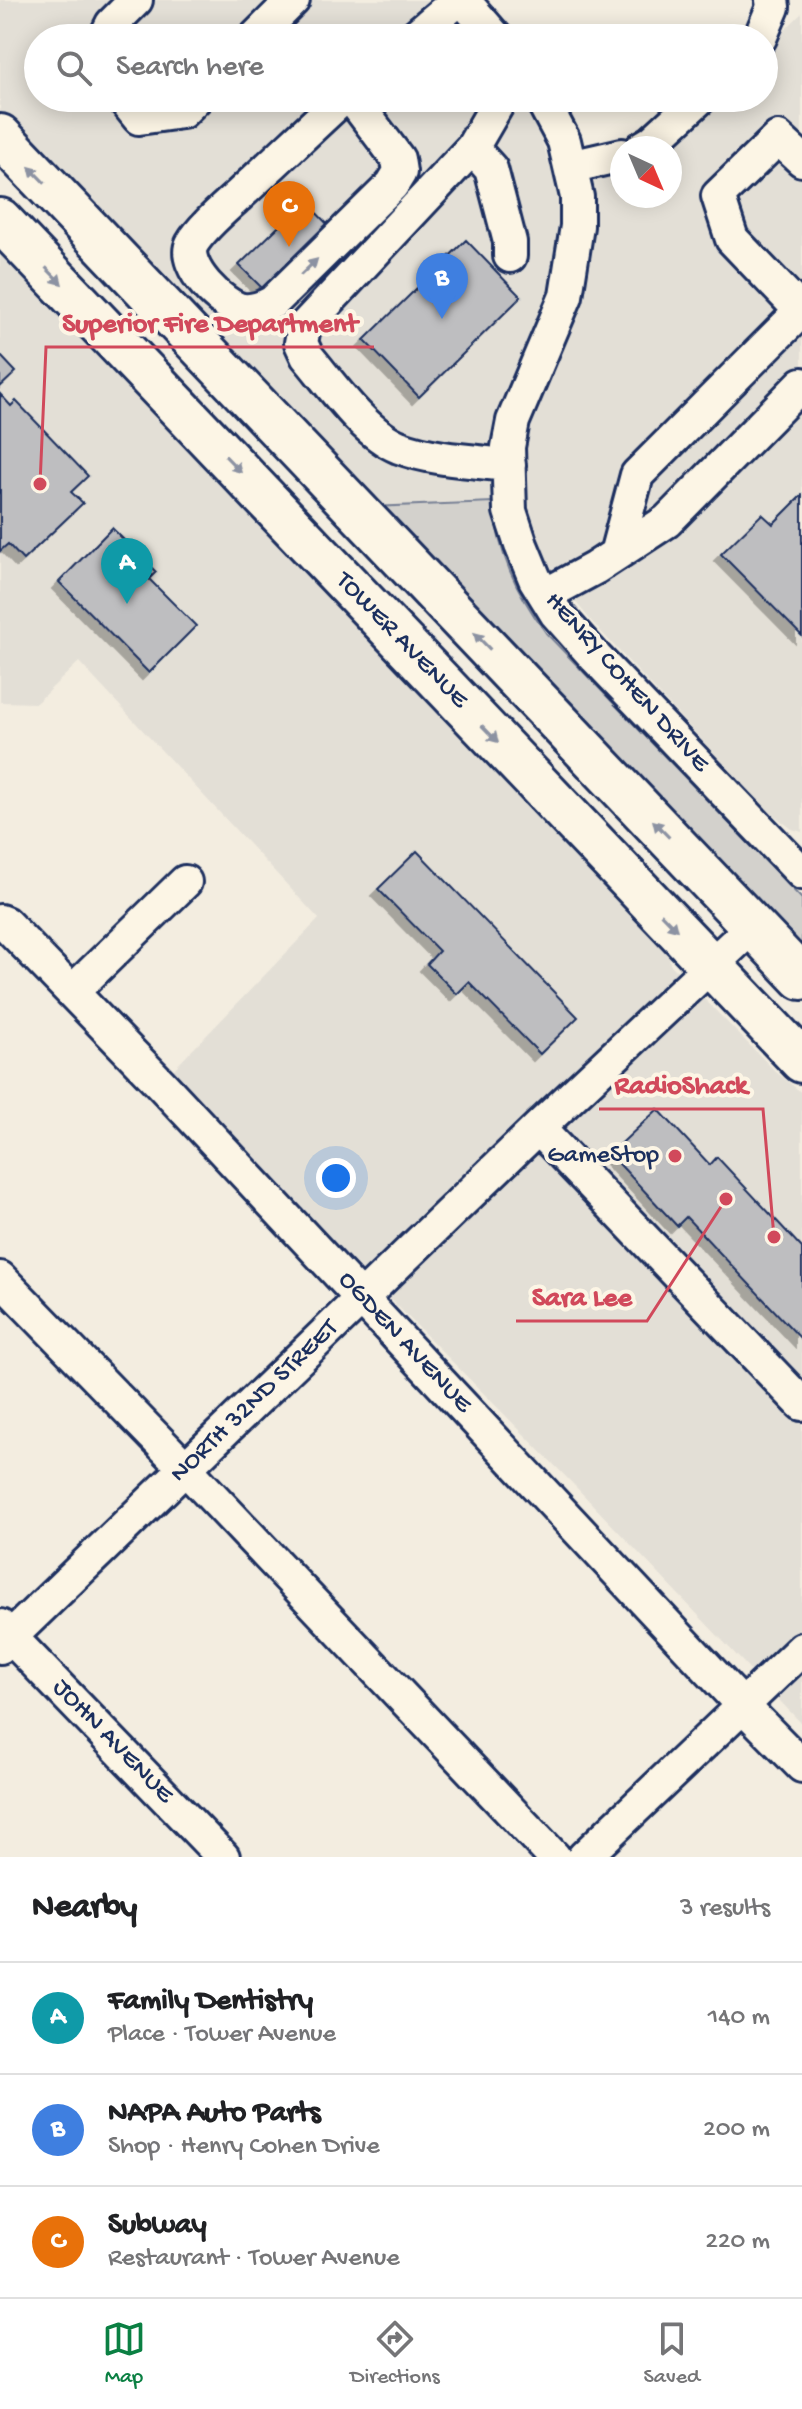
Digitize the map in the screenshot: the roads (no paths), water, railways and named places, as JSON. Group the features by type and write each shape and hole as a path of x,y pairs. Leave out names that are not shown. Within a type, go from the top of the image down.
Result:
{"main road":[{"path":"0,136 802,978"},
{"name":"TOWER AVENUE","path":"0,220 802,1061"}],"street":[{"path":"112,24 136,0"},
{"path":"269,24 293,0"},
{"path":"430,24 460,0 483,24"},
{"path":"766,24 773,7 772,0"},
{"path":"134,112 139,118 182,112"},
{"path":"328,112 215,218 192,245 190,259 194,271 227,304 241,310 258,309 273,302 392,185 400,172 398,159 363,112"},
{"path":"491,112 472,148 304,327 301,343 307,356 368,426 396,446 438,458 509,465"},
{"name":"HENRY COHEN DRIVE","path":"548,112 564,141 577,197 577,226 566,296 513,421 508,447 510,511 521,545 535,579 556,613 802,873"},
{"path":"659,136 685,112"},
{"path":"616,554 637,475 801,311 732,239 718,196 778,138 802,160"},
{"path":"472,148 491,169 507,227 510,256"},
{"path":"570,167 610,158"},
{"path":"545,595 667,521 802,384"},
{"path":"72,992 185,882"},
{"name":"OGDEN AVENUE","path":"2,922 72,992 802,1766"},
{"name":"NORTH 32ND STREET","path":"3,1637 186,1469 538,1128 753,926"},
{"path":"538,1128 802,1404"},
{"path":"0,1278 554,1857"},
{"name":"JOHN AVENUE","path":"3,1637 223,1857"},
{"path":"584,1857 802,1649"}],"place":[{"name":"Subway","path":"289,247"},
{"name":"NAPA Auto Parts","path":"442,319"},
{"name":"Superior Fire Department","path":"40,484"},
{"name":"Family Dentistry","path":"127,604"},
{"name":"GameStop","path":"675,1156"},
{"name":"Sara Lee","path":"726,1199"},
{"name":"RadioShack","path":"774,1237"}]}
